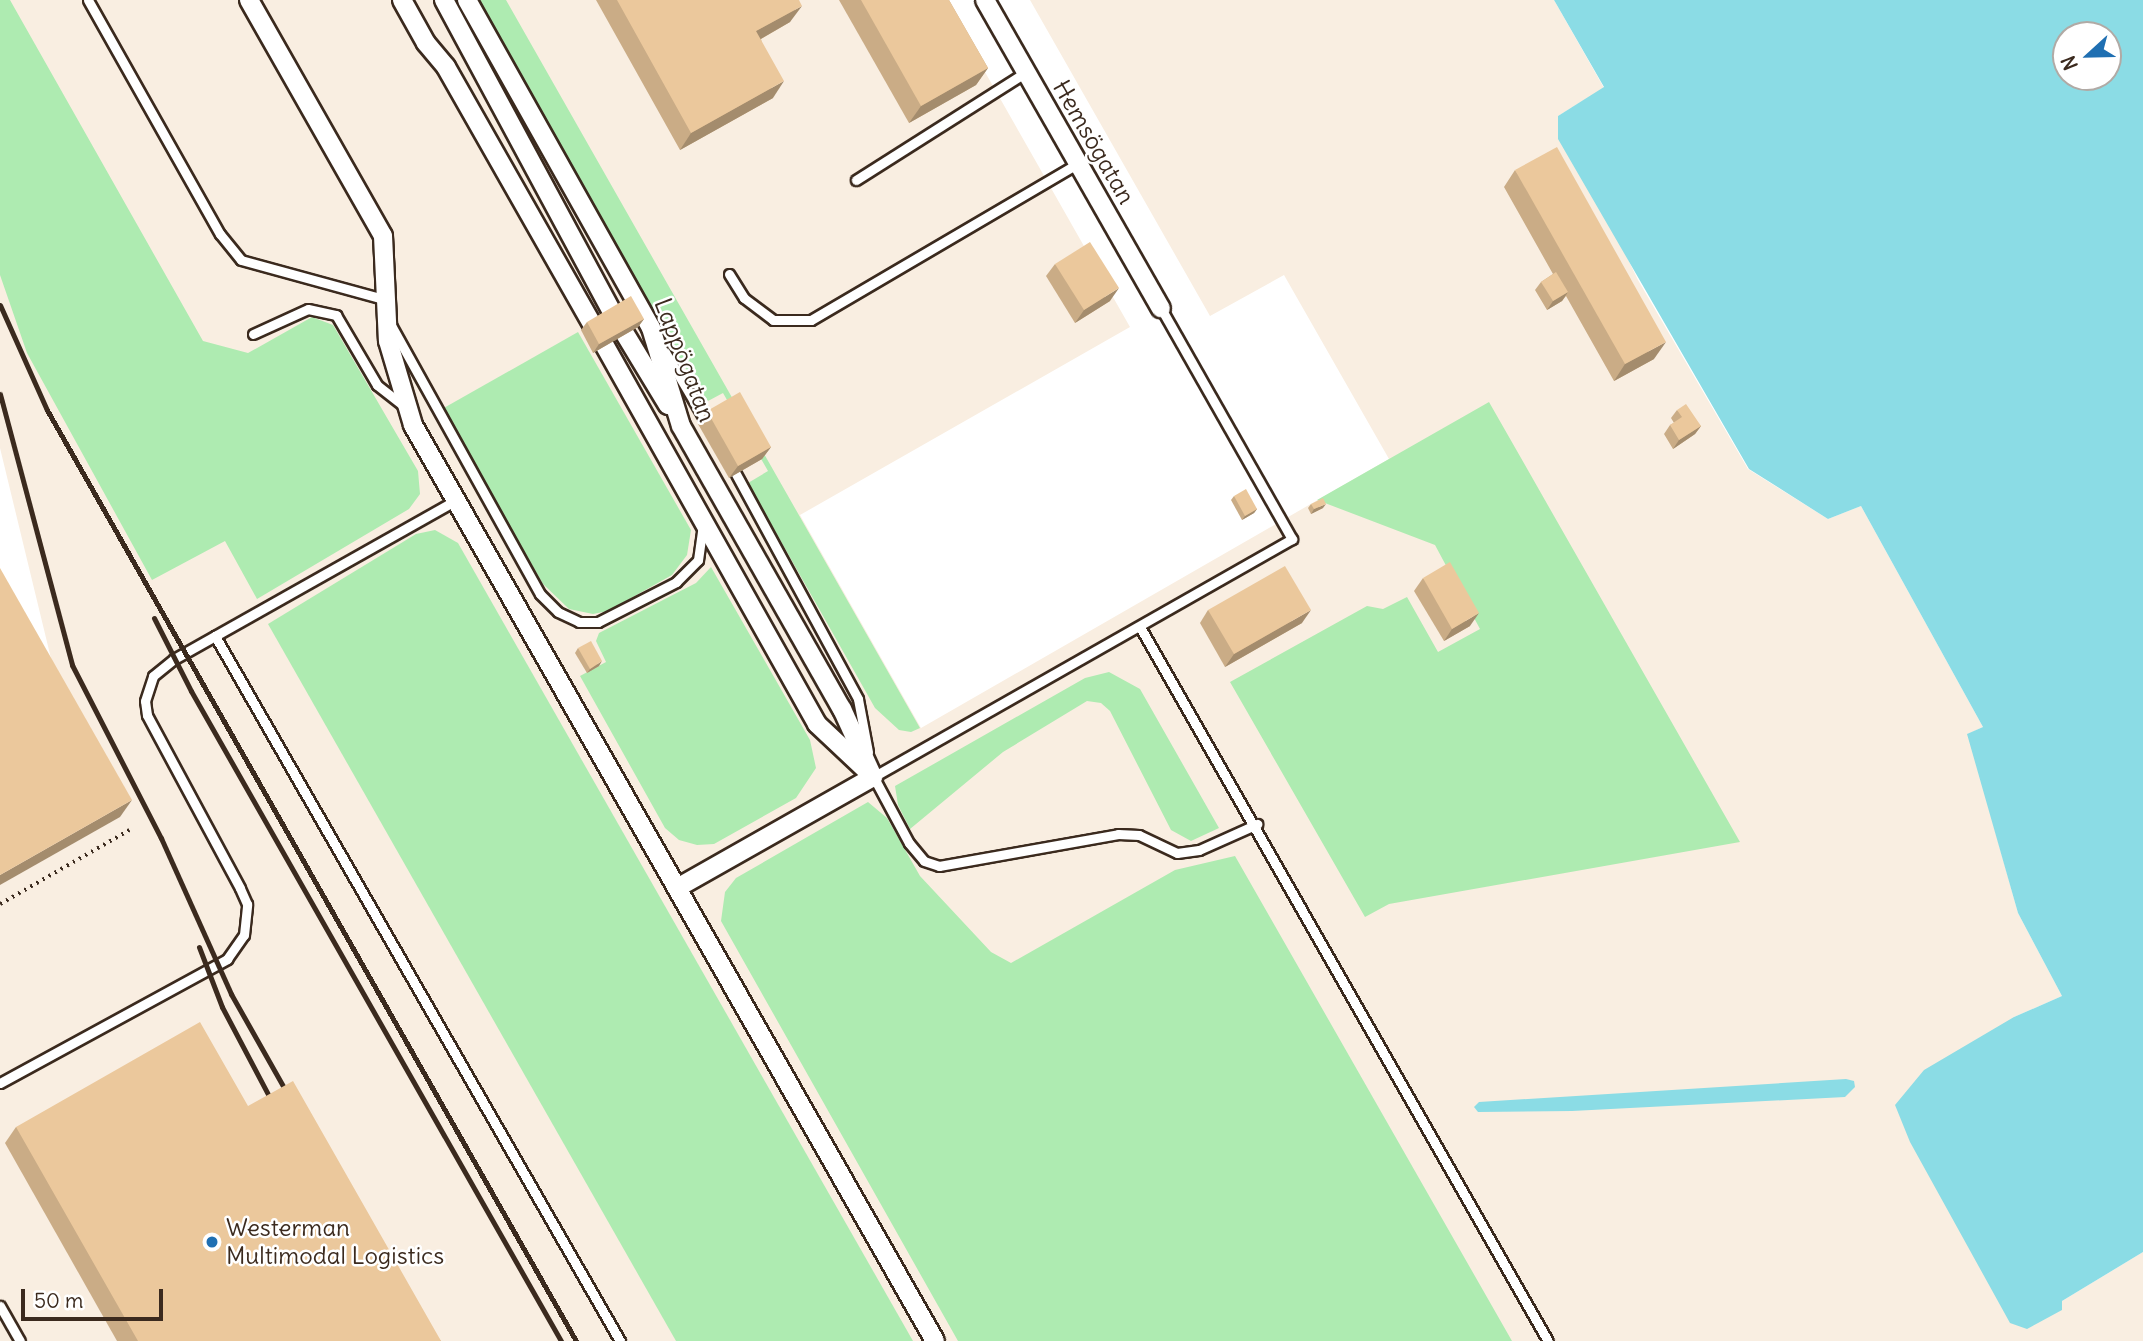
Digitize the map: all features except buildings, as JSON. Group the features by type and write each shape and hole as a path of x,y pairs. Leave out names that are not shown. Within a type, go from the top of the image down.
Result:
{"street":[{"path":"249,0 383,236 387,309 404,406 935,1341"},
{"path":"402,0 426,43 446,67 592,324"},
{"path":"444,0 612,312"},
{"name":"Lappögatan","path":"467,0 651,328 681,426 842,709 873,777"},
{"name":"Hemsögatan","path":"985,0 1161,308"},
{"path":"625,334 681,426"},
{"path":"606,346 817,724 873,777 677,888"}],"lane":[{"path":"88,0 220,234 241,260 387,309 540,594 558,612 579,622 598,622 676,582 698,560 703,524"},
{"path":"856,180 1026,72"},
{"path":"729,274 744,298 772,320 811,320 1079,163"},
{"path":"873,777 1292,539 1161,308"},
{"path":"253,334 308,309 336,315 377,385 404,406"},
{"path":"651,328 705,420"},
{"path":"736,474 858,699 873,777 909,843 923,861 939,866 1118,834 1139,835 1177,853 1199,850 1256,824"},
{"path":"0,1083 227,959 244,935 247,904 240,888 152,727 145,701 162,668 215,635 456,500"},
{"path":"1140,627 1256,824 1548,1341"},
{"path":"215,635 620,1341"},
{"path":"0,1306 20,1341"}],"path":[{"path":"0,904 129,830"}],"shaded area":[{"path":"0,0 944,0 1130,327 800,515 921,728 1389,459 1284,275 1210,316 1030,0 1554,0 1604,88 1558,116 1638,280 1748,469 1828,519 1861,506 1983,727 1968,734 2018,913 2062,996 2014,1017 2062,1301 2143,1252 2143,1341 0,1341 0,580 55,675 0,448"}],"green space":[{"path":"0,0 10,0 203,341 248,353 312,317 333,325 418,471 420,494 409,509 257,599 225,541 152,580 27,353 0,275"},
{"path":"474,0 506,0 920,728 911,732 899,730 875,708 748,483 768,471 723,393 708,401 682,363"},
{"path":"578,332 691,530 687,555 672,575 608,611 593,614 569,609 543,584 442,409"},
{"path":"1489,402 1740,842 1389,904 1365,917 1230,682 1367,606 1383,609 1407,597 1438,652 1480,629 1435,545 1317,500"},
{"path":"435,530 458,543 913,1341 676,1341 268,624 416,534"},
{"path":"711,567 810,740 816,768 796,798 714,844 697,845 679,840 665,828 580,676 606,662 596,641 599,633 696,583"},
{"path":"1109,672 1140,689 1219,828 1191,841 1171,830 1110,711 1101,703 1087,701 1003,752 910,829 898,805 895,786 1085,678"},
{"path":"868,802 887,818 920,876 991,952 1011,963 1175,870 1235,856 1512,1341 958,1341 721,921 725,892 736,878"}],"water":[{"path":"1554,0 2143,0 2143,1252 2062,1301 2062,1310 2027,1329 2010,1323 1910,1142 1895,1105 1924,1070 2014,1017 2062,996 2018,913 1967,734 1983,727 1861,506 1828,519 1749,469 1558,139 1558,116 1604,87"},
{"path":"1846,1079 1854,1081 1855,1087 1845,1097 1572,1111 1478,1112 1474,1107 1479,1102"}],"railway":[{"path":"0,305 47,410 576,1341"},
{"path":"0,394 72,665 161,838 231,994 292,1102"},
{"path":"154,618 191,691 561,1341"},
{"path":"199,947 222,1007 272,1102"}],"place":[{"name":"Westerman Multimodal Logistics","path":"212,1242"}]}
